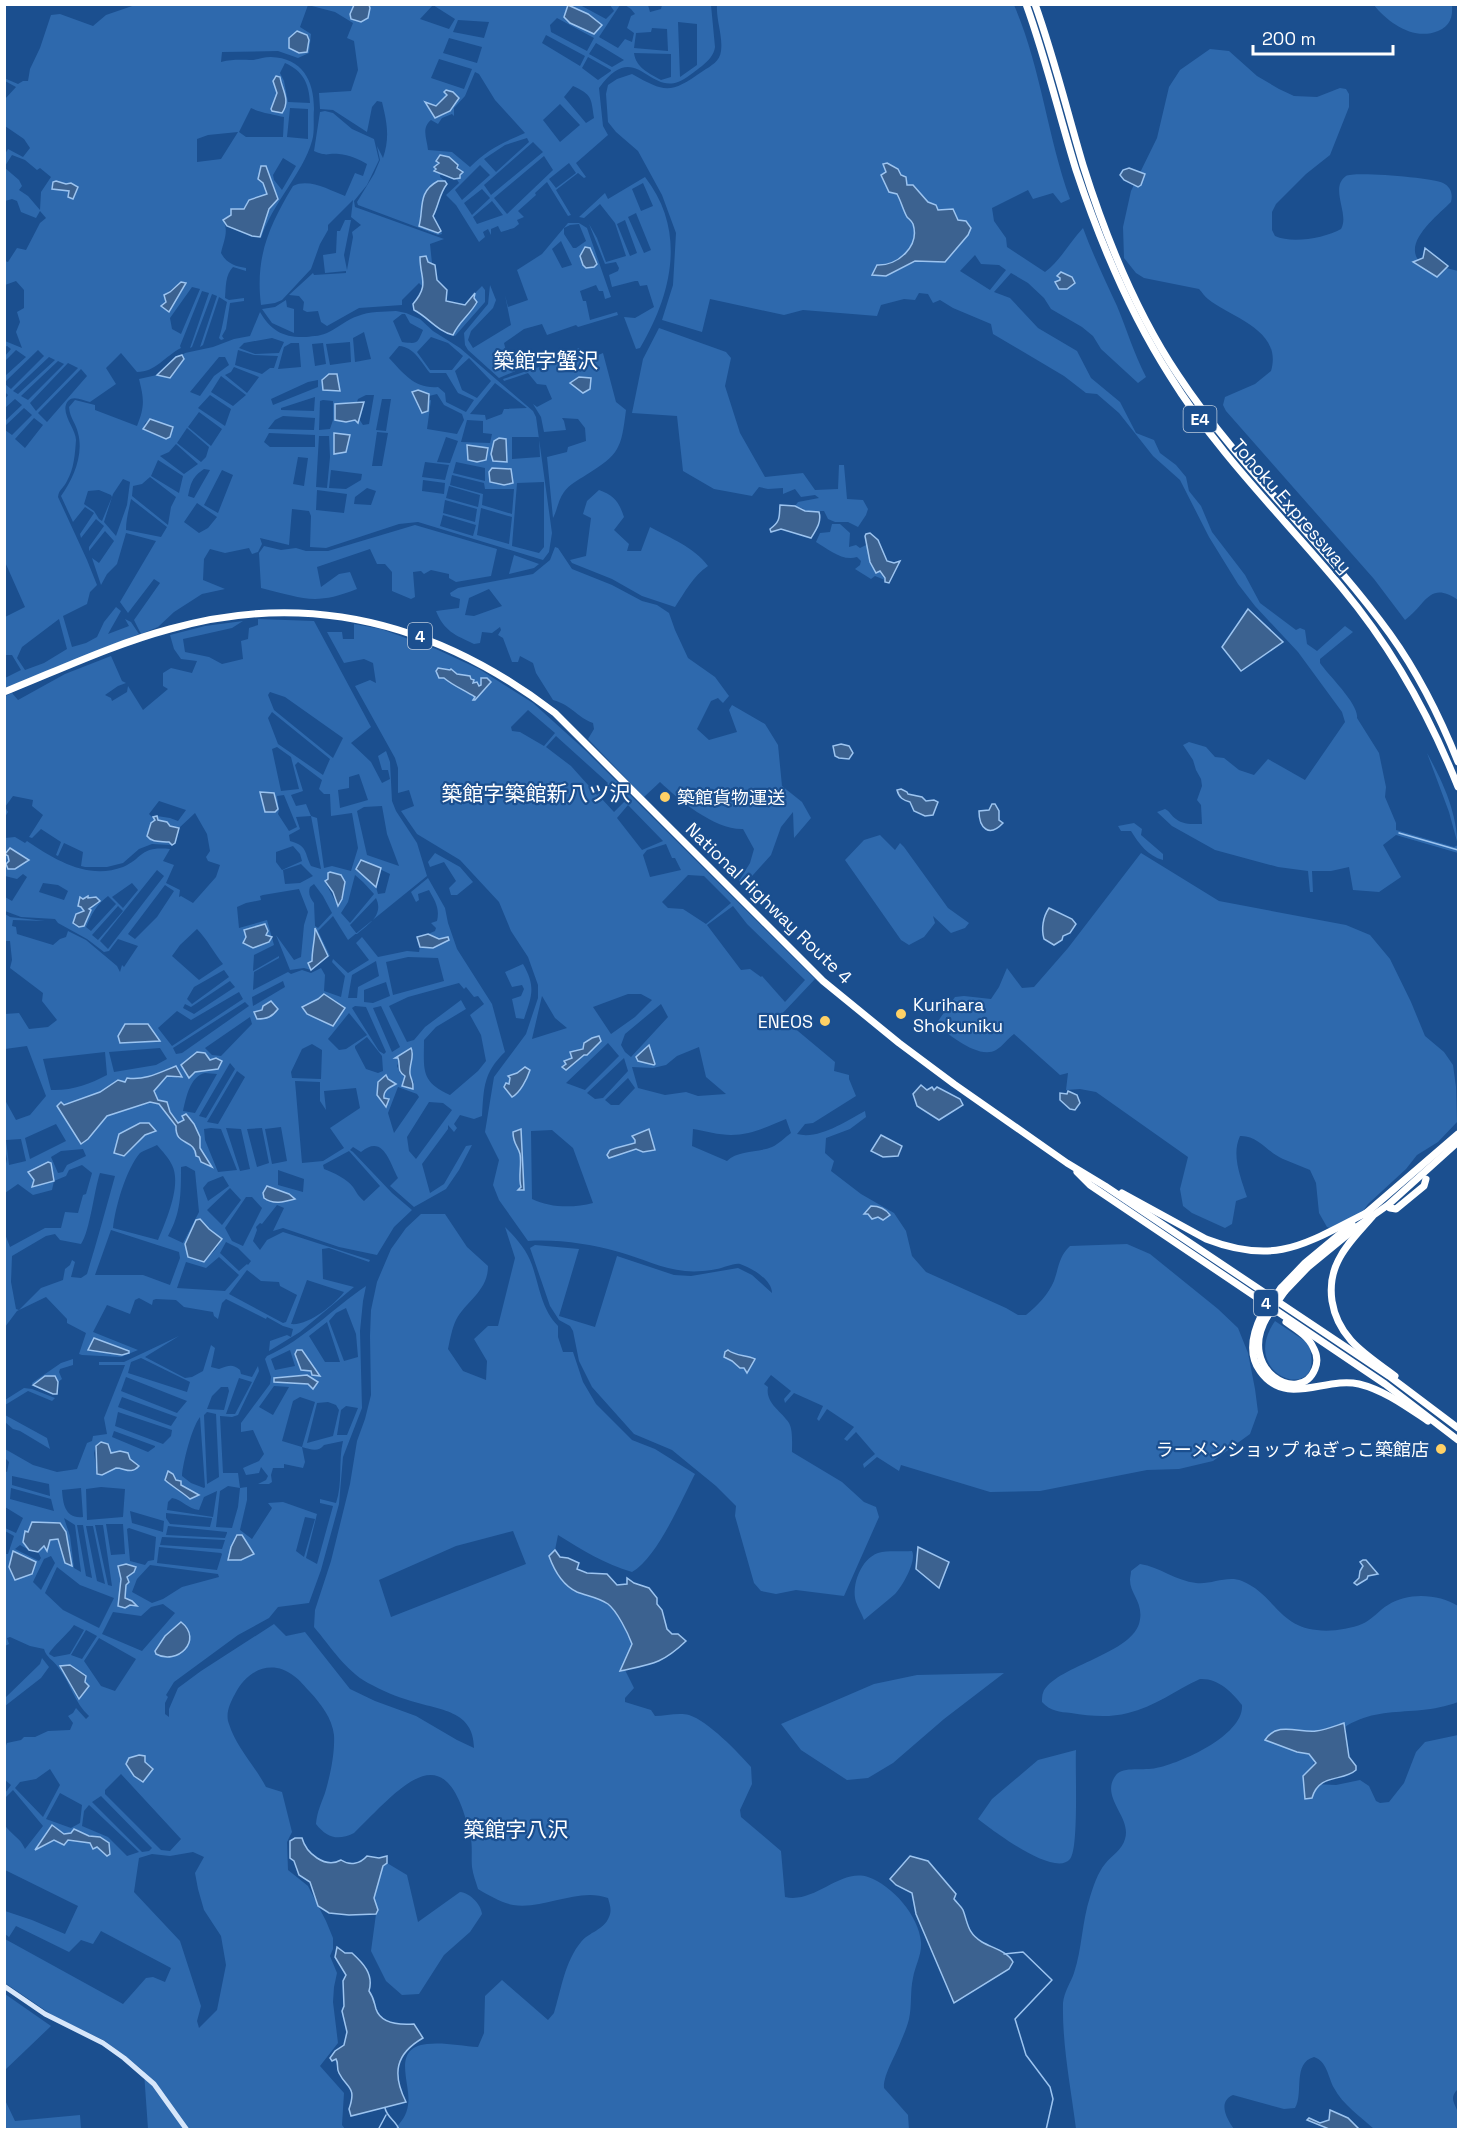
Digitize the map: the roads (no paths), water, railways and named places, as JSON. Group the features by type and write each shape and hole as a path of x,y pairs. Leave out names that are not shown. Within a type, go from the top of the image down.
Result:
{"highway":[{"name":"Tohoku Expressway","path":"1026,4 1093,219 1121,285 1153,348 1171,379 1220,447 1343,589 1375,631 1418,697 1458,787"},
{"name":"Tohoku Expressway","path":"1035,4 1101,217 1120,265 1159,345 1226,441 1361,597 1390,634 1426,692 1458,759"},
{"name":"National Highway Route 4","path":"4,692 170,628 233,615 283,612 342,617 391,627 449,648 516,684 555,713 823,981 899,1043 1074,1168 1105,1186 1389,1376 1458,1428"},
{"path":"1387,1209 1430,1169 1458,1129"},
{"path":"1443,1151 1458,1134"},
{"path":"1458,1144 1443,1151 1412,1172 1375,1206 1337,1262 1331,1290 1338,1324 1364,1353 1442,1410 1458,1428"},
{"name":"National Highway Route 4","path":"1074,1168 1090,1185 1385,1384 1458,1440"},
{"path":"1105,1186 1206,1239 1228,1247 1251,1251 1282,1250 1309,1243 1387,1209 1426,1179 1430,1169"},
{"path":"1371,1215 1305,1263 1264,1315 1253,1338 1252,1349 1257,1366 1270,1381 1292,1390 1330,1384 1357,1383 1374,1388 1447,1430"},
{"path":"1264,1315 1258,1344 1264,1368 1285,1383 1299,1383 1307,1380 1317,1364 1314,1347 1307,1338 1287,1322 1280,1312"}],"street":[{"path":"4,1986 45,2014 103,2043 124,2058 154,2084 187,2130"}],"waterway":[{"path":"1399,833 1458,850"},
{"path":"1004,1954 1023,1952 1052,1980 1015,2019 1026,2055 1050,2087 1053,2099 1046,2130"},
{"path":"385,2108 399,2130"},
{"path":"378,2130 386,2115"}],"place":[{"name":"築館貨物運送","path":"665,797"},
{"name":"Kurihara Shokuniku","path":"901,1014"},
{"name":"ENEOS","path":"825,1021"},
{"name":"ラーメンショップ ねぎっこ築館店","path":"1441,1449"}],"district":[{"name":"築館字蟹沢","path":"546,360"},
{"name":"築館字築館新八ツ沢","path":"536,793"},
{"name":"築館字八沢","path":"516,1829"}]}
